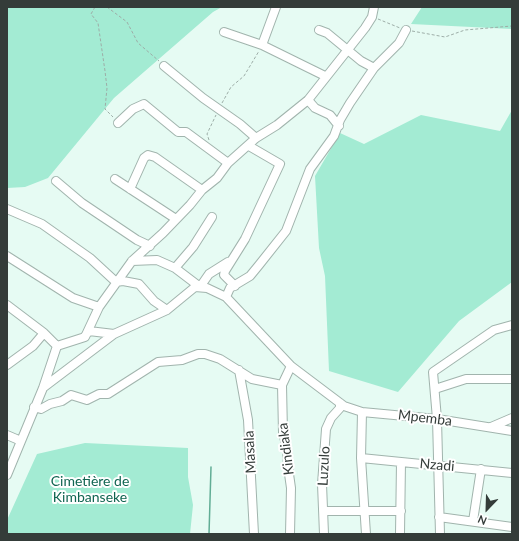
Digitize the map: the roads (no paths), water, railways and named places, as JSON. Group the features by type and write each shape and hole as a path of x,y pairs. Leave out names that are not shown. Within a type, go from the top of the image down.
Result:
{"street":[{"path":"262,45 276,7"},
{"path":"85,337 98,307 132,261 150,246 202,190 217,178 228,163 249,146 256,138 277,125 308,100 325,76 365,28 372,17 374,7"},
{"path":"319,30 327,33 360,61 374,68"},
{"path":"43,388 114,334 167,310 195,286 211,289 226,297 230,288 235,286 254,270 286,230 310,169 334,136 340,120 347,108 374,68 400,43 406,30"},
{"path":"224,32 262,45 325,76"},
{"path":"164,66 256,138"},
{"path":"308,100 315,108 330,114 339,126"},
{"path":"118,123 133,109 144,104 178,132 186,132 228,163"},
{"path":"235,286 224,275 229,262 245,239 280,164 249,146"},
{"path":"130,189 144,158 148,156 155,157 202,190"},
{"path":"115,179 176,219"},
{"path":"56,181 82,203 137,240 150,246"},
{"path":"7,210 42,224 90,258 116,282"},
{"path":"175,268 192,247 212,217"},
{"path":"7,256 73,298 98,307"},
{"path":"132,261 157,260 175,268 200,287"},
{"path":"200,287 209,274 229,262"},
{"path":"116,282 123,281 139,284 154,302 167,310"},
{"name":"Mpemba","path":"226,297 291,366 340,403 362,412 437,419 512,431"},
{"path":"7,305 44,333 57,346"},
{"path":"440,534 437,419 433,372 494,330 512,325"},
{"path":"57,346 85,337 89,331 114,334"},
{"path":"7,365 33,346 44,333"},
{"path":"7,475 43,388 57,346"},
{"path":"34,407 42,409 50,404 62,401 70,394 87,400 99,394 108,394 158,362 182,360 198,354 211,356 256,380 282,385"},
{"name":"Kindiaka","path":"290,534 291,488 287,448 283,433 282,385 291,366"},
{"name":"Masala","path":"239,370 248,420 254,534"},
{"path":"435,389 466,379 512,379"},
{"name":"Luzulo","path":"324,534 322,484 326,429 331,418 340,408 340,403"},
{"path":"362,412 361,458 366,534"},
{"path":"490,427 512,418"},
{"path":"7,435 20,441"},
{"name":"Nzadi","path":"361,458 512,473"},
{"path":"400,534 401,462"},
{"path":"473,521 481,469"},
{"path":"324,511 401,511"},
{"path":"439,517 512,527"}],"waterway":[{"path":"209,534 211,467"}],"park label":[{"name":"Cimetière de Kimbanseke","path":"90,490"}]}
